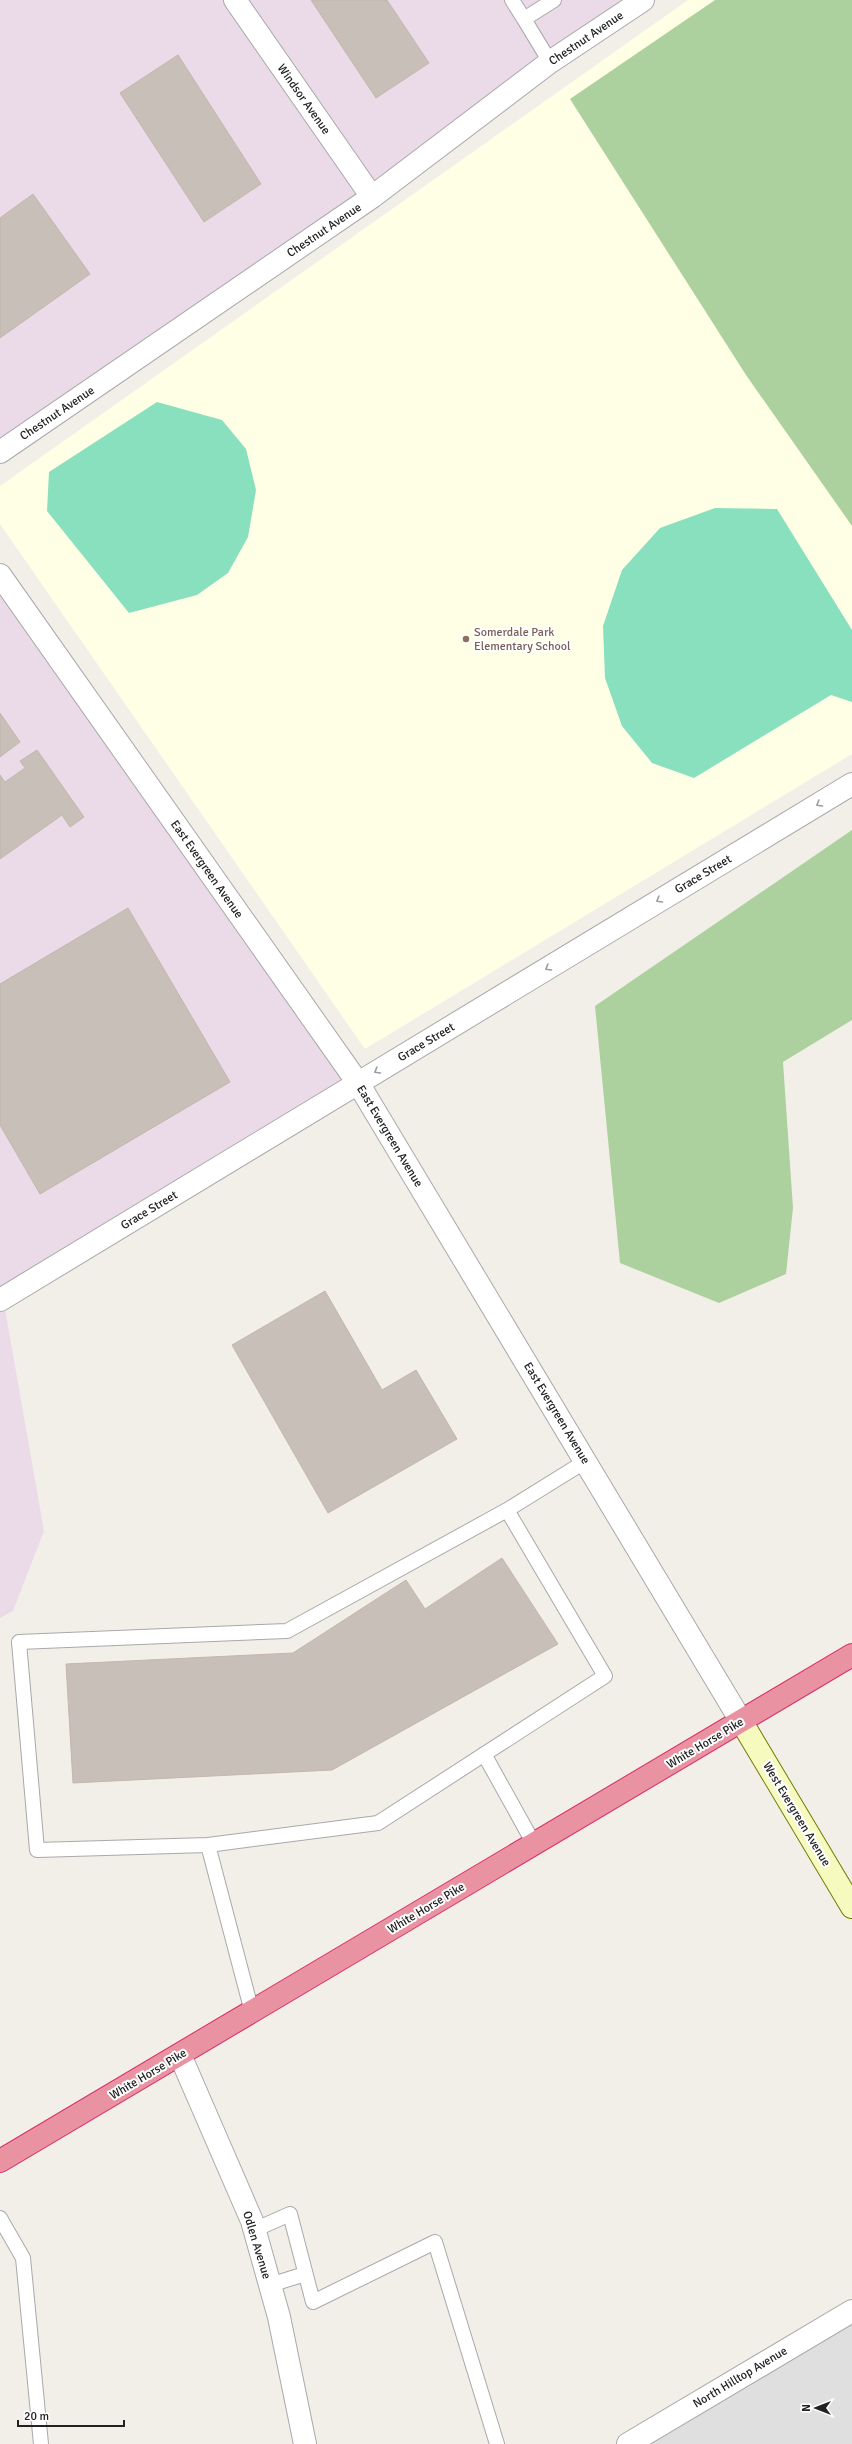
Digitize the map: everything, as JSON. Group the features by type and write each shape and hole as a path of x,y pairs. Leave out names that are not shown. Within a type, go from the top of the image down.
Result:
{"highway":[{"name":"White Horse Pike","path":"0,2161 852,1655"}],"street":[{"name":"Windsor Avenue","path":"236,0 372,197"},
{"name":"Chestnut Avenue","path":"0,452 372,197 550,62 643,0"},
{"name":"East Evergreen Avenue","path":"0,576 358,1083 741,1721"},
{"name":"Grace Street","path":"0,1300 852,784"},
{"name":"West Evergreen Avenue","path":"741,1721 852,1907"},
{"name":"Odlen Avenue","path":"180,2055 254,2230 279,2317 305,2444"},
{"name":"North Hilltop Avenue","path":"628,2444 852,2311"}],"lane":[{"path":"512,0 550,62"},
{"path":"524,20 554,0"},
{"path":"507,1510 605,1676 378,1823 208,1845 37,1850 19,1642 287,1631 507,1510 586,1462"},
{"path":"484,1754 534,1844"},
{"path":"208,1845 252,2012"},
{"path":"254,2230 290,2214 313,2302 434,2242 497,2444"},
{"path":"0,2218 23,2258 41,2444"},
{"path":"270,2285 305,2274"}],"shaded area":[{"path":"0,0 625,0 372,197 0,463"},
{"name":"Somerdale Park Elementary School","path":"688,0 852,0 852,754 365,1049 0,524 0,486"},
{"path":"0,574 358,1083 1,1286 44,1531 13,1611 0,1618"},
{"path":"852,2311 852,2444 628,2444"}],"green space":[{"path":"715,0 852,0 852,526 746,375 570,99"},
{"path":"157,402 222,420 246,449 256,490 248,537 228,573 197,595 129,613 47,511 49,472"},
{"path":"715,508 777,509 852,630 852,702 831,695 694,778 652,763 622,726 605,678 603,626 622,570 660,528"},
{"path":"852,830 852,1020 783,1062 793,1208 786,1274 719,1303 620,1263 595,1006"}],"building":[{"path":"311,0 387,0 429,63 376,98"},
{"path":"178,55 261,184 204,222 120,93"},
{"path":"33,194 90,274 0,338 0,218"},
{"path":"0,713 20,742 0,757"},
{"path":"37,750 84,817 70,827 62,815 0,859 0,775 5,782 25,768 20,761"},
{"path":"128,908 230,1082 40,1194 0,1125 0,984"},
{"path":"325,1291 382,1390 416,1370 457,1439 328,1513 232,1345"},
{"path":"502,1558 558,1644 332,1770 73,1783 66,1664 293,1653 406,1580 425,1609"}],"place":[{"name":"Somerdale Park Elementary School","path":"466,639"}]}
